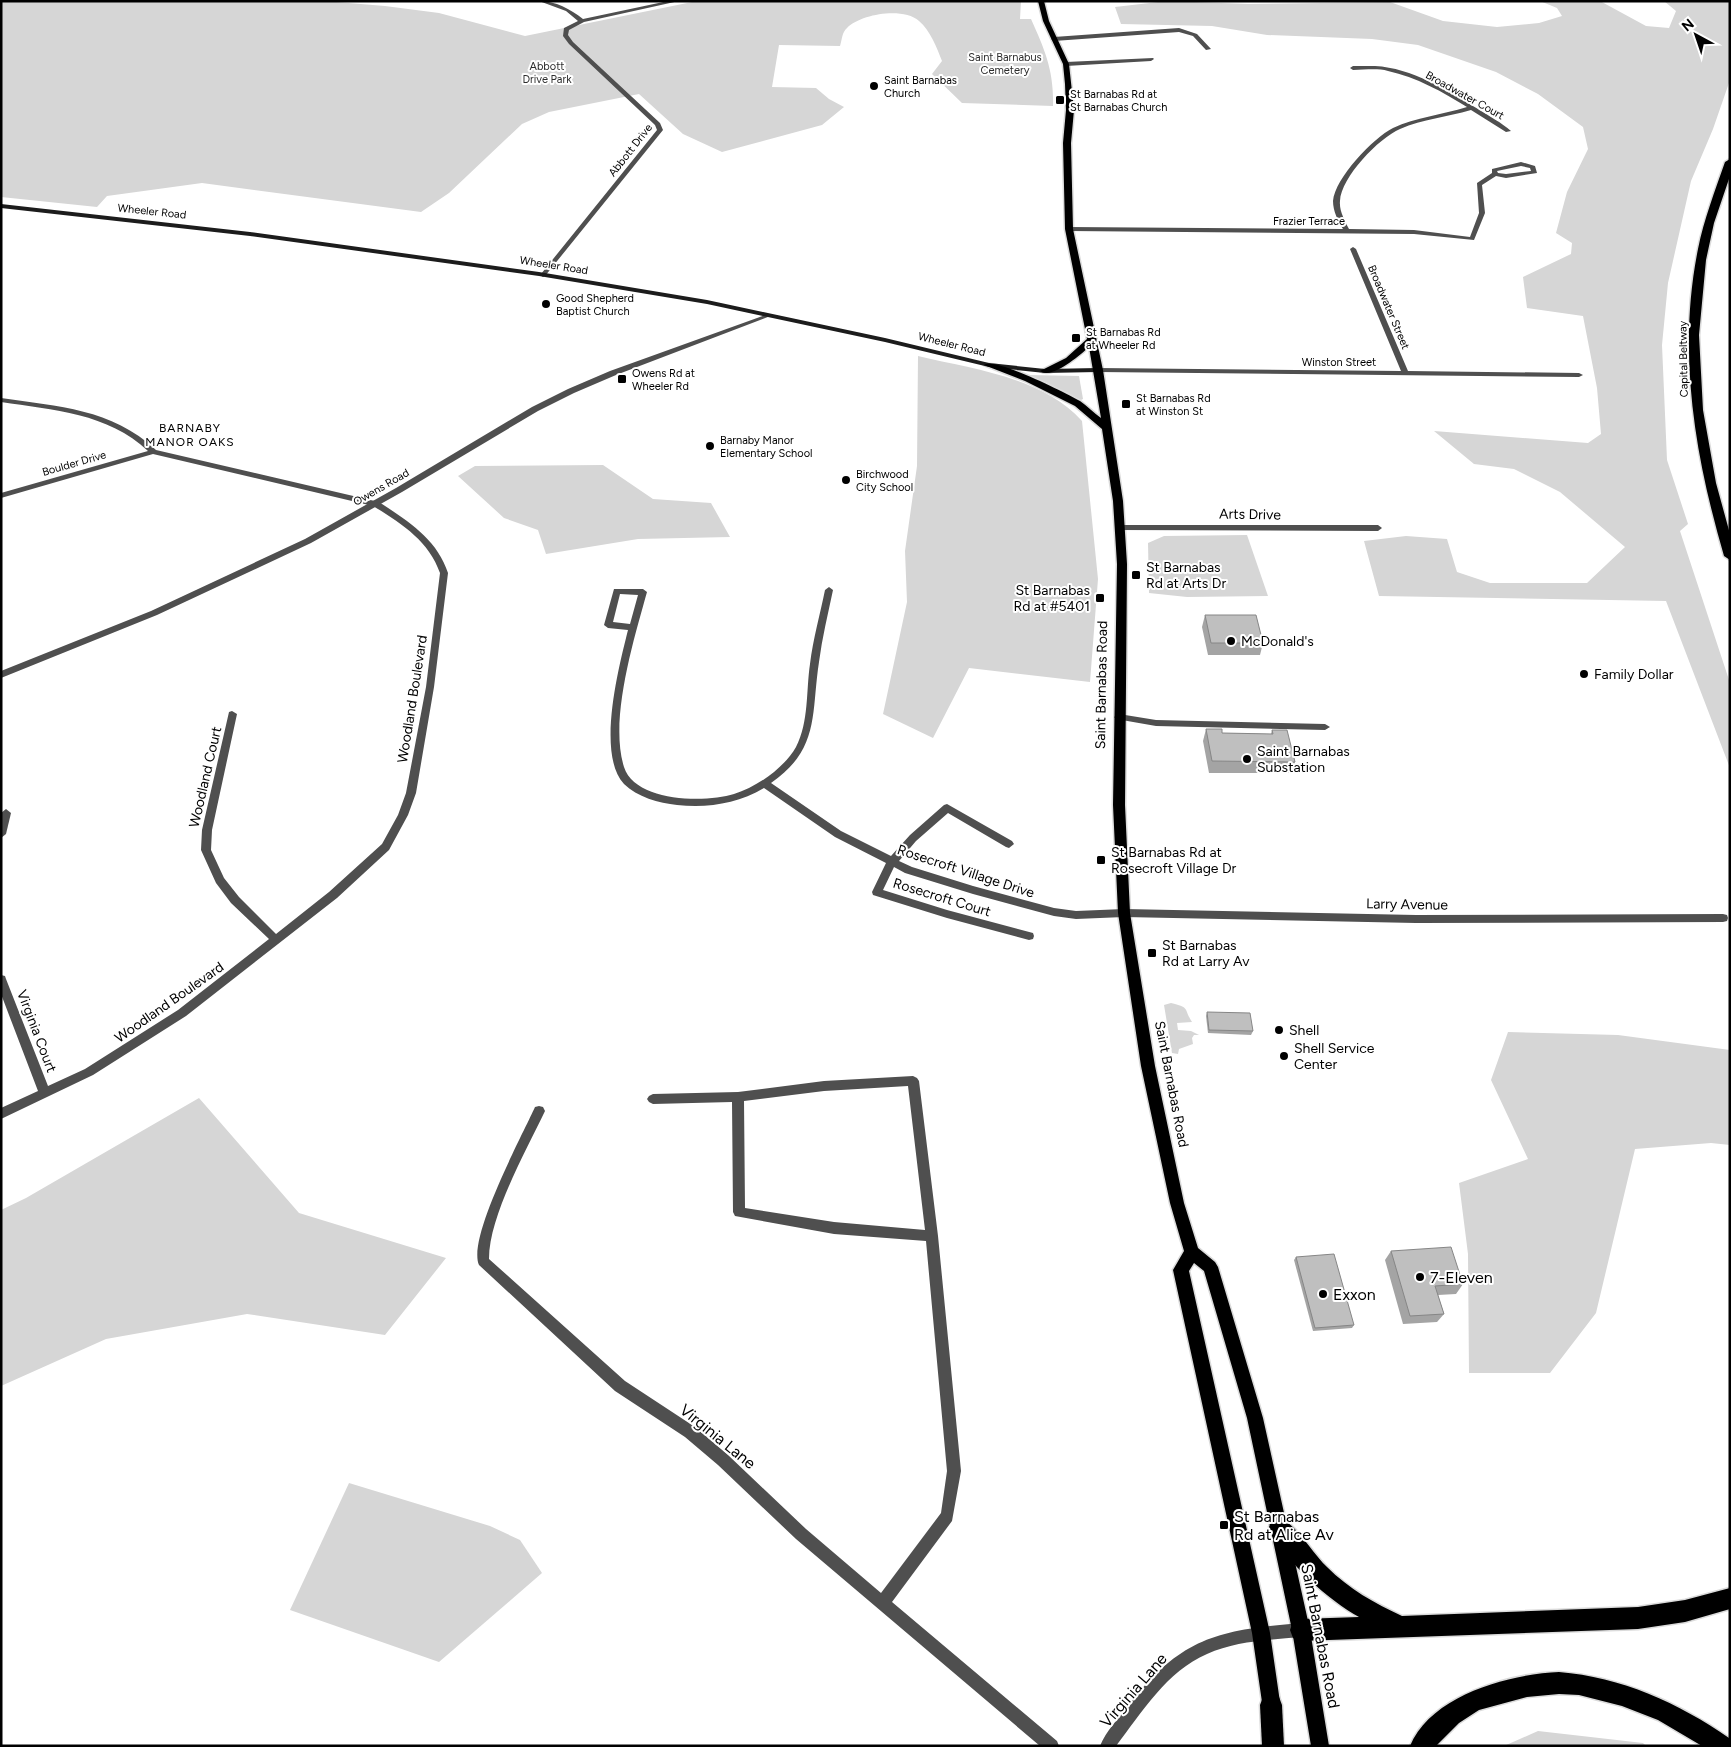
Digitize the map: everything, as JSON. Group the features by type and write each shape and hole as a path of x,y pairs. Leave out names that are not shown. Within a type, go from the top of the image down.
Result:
{"highway":[{"name":"Capital Beltway","path":"1730,162 1701,258 1696,293 1693,356 1701,441 1710,484 1730,556"},
{"path":"1279,1527 1307,1564 1348,1600 1369,1613 1404,1628"},
{"path":"1301,1630 1404,1628 1638,1618 1685,1611 1730,1598"},
{"path":"1421,1746 1438,1726 1474,1701 1518,1687 1560,1683 1608,1691 1656,1707 1706,1734 1721,1746"},
{"path":"1271,1705 1274,1746"}],"main road":[{"name":"Saint Barnabas Road","path":"1041,1 1046,21 1066,64 1070,110 1067,143 1069,229 1098,370 1108,429 1120,528 1118,805 1124,914 1148,1066 1177,1204 1192,1252 1210,1267 1236,1348 1255,1418 1301,1630 1320,1746"},
{"name":"Wheeler Road","path":"1,206 233,232 543,275 661,293 884,340 989,365 1045,371 1098,370"},
{"path":"1045,371 1069,360 1092,340"},
{"path":"989,365 1028,379 1078,404 1108,429"},
{"path":"1192,1252 1181,1270 1261,1633 1271,1705"}],"street":[{"path":"541,1 568,10 582,21 677,1"},
{"name":"Abbott Drive","path":"543,275 660,130 658,124 571,42 565,33 566,28 569,25 582,21"},
{"path":"1054,39 1179,30 1195,35 1208,49"},
{"path":"1066,64 1151,59"},
{"name":"Broadwater Court","path":"1353,68 1382,68 1409,76 1431,85 1508,131"},
{"path":"1347,231 1336,208 1337,191 1364,154 1378,139 1404,125 1470,108"},
{"path":"1514,165 1528,165 1535,169 1531,174 1506,176 1495,174 1494,170 1514,165"},
{"name":"Frazier Terrace","path":"1069,229 1414,232 1472,240 1482,213 1479,184 1495,174"},
{"name":"Broadwater Street","path":"1353,249 1406,374"},
{"name":"Owens Road","path":"1,675 154,613 308,541 376,504 535,409 571,391 613,373 770,315"},
{"name":"Winston Street","path":"1098,370 1579,375"},
{"path":"1,400 107,421 135,434 153,452"},
{"name":"Woodland Boulevard","path":"1,1114 88,1072 152,1032 235,974 366,867 386,847 403,815 411,793 430,688 444,573 439,557 433,548 395,516 376,504 153,452"},
{"name":"Boulder Drive","path":"1,496 153,452"},
{"name":"Arts Drive","path":"1120,528 1378,528"},
{"path":"633,627 608,626 617,591 642,592 626,656 616,721 616,755 620,771 632,787 657,798 701,802 738,797 764,783 782,768 801,746 805,731 814,662 829,590"},
{"name":"Woodland Court","path":"232,714 206,830 206,850 220,880 235,900 276,940"},
{"path":"1120,717 1156,723 1325,727"},
{"name":"Rosecroft Village Drive","path":"764,783 825,826 892,862 973,890 1028,906 1076,915 1092,914"},
{"name":"Rosecroft Court","path":"1010,844 947,808 913,838 892,862 877,892 1029,936"},
{"path":"1,834 6,813"},
{"name":"Larry Avenue","path":"1092,914 1416,919 1723,918"},
{"name":"Virginia Court","path":"1,978 45,1094"},
{"path":"653,1099 738,1098 824,1086 913,1081 932,1236 954,1471 947,1516 882,1603"},
{"path":"738,1098 740,1212 834,1228 932,1236"},
{"name":"Virginia Lane","path":"539,1111 504,1186 488,1228 481,1253 483,1261 620,1386 670,1418 717,1454 801,1534 1052,1746"},
{"name":"Virginia Lane","path":"1107,1746 1158,1683 1193,1653 1218,1644 1261,1633 1301,1630"}],"green space":[{"path":"1,1 324,1 439,13 525,36 697,1 1021,1 1020,19 1031,19 1048,61 1052,82 1053,106 962,103 932,74 942,61 927,29 919,21 903,14 882,14 853,23 844,32 840,46 779,45 772,87 816,88 829,99 844,107 822,125 722,152 683,134 639,94 549,112 522,124 449,193 421,212 202,183 107,196 97,207 1,197"},
{"path":"1167,1 1248,4 1390,2 1443,21 1497,27 1539,23 1562,16 1557,8 1540,1 1600,1 1646,26 1669,28 1676,11 1664,1 1730,1 1730,80 1713,129 1691,181 1668,283 1662,345 1667,460 1688,524 1680,531 1730,683 1730,768 1666,601 1379,596 1364,541 1406,536 1447,539 1457,572 1490,583 1587,583 1625,547 1560,492 1514,469 1474,464 1434,431 1588,443 1601,434 1597,388 1583,316 1527,308 1523,277 1571,254 1572,243 1556,233 1567,192 1588,149 1583,127 1538,94 1496,72 1418,45 1372,39 1267,35 1212,26 1121,24 1115,7"},
{"path":"918,356 1006,377 1027,385 1048,394 1066,406 1082,421 1098,579 1090,682 969,668 933,738 883,714 907,602 905,551 917,466"},
{"path":"1028,375 1079,376 1083,399 1081,400"},
{"path":"603,465 653,499 711,503 730,537 638,539 546,554 538,530 504,518 458,476 475,466"},
{"path":"1247,535 1268,596 1187,597 1149,593 1148,543 1164,536"},
{"path":"1171,1003 1186,1009 1192,1022 1177,1023 1178,1030 1191,1031 1199,1035 1194,1035 1192,1038 1193,1044 1179,1049 1178,1054 1172,1053 1164,1005"},
{"path":"1508,1032 1618,1035 1730,1050 1730,1145 1711,1143 1635,1149 1596,1313 1550,1373 1469,1373 1468,1254 1459,1183 1528,1159 1491,1080"},
{"path":"199,1098 299,1213 446,1258 385,1335 247,1314 106,1339 1,1386 1,1210 26,1198"},
{"path":"349,1483 490,1526 520,1540 542,1573 439,1662 290,1610"},
{"path":"1538,1731 1643,1743 1646,1746 1504,1746"}],"building":[{"path":"1205,615 1256,615 1263,643 1211,643"},
{"path":"1206,729 1222,729 1222,733 1273,734 1272,730 1287,730 1295,762 1212,761"},
{"name":"Shell","path":"1207,1012 1250,1013 1253,1031 1209,1030"},
{"name":"7-Eleven","path":"1451,1247 1463,1284 1435,1286 1444,1314 1410,1316 1391,1251"},
{"name":"Exxon","path":"1334,1254 1354,1325 1315,1328 1296,1257"}],"place":[{"name":"Saint Barnabas Church","path":"874,86"},
{"name":"St Barnabas Rd at St Barnabas Church","path":"1060,100"},
{"name":"Good Shepherd Baptist Church","path":"546,304"},
{"name":"St Barnabas Rd at Wheeler Rd","path":"1076,338"},
{"name":"Owens Rd at Wheeler Rd","path":"622,379"},
{"name":"St Barnabas Rd at Winston St","path":"1126,404"},
{"name":"Barnaby Manor Elementary School","path":"710,446"},
{"name":"Birchwood City School","path":"846,480"},
{"name":"St Barnabas Rd at Arts Dr","path":"1136,575"},
{"name":"St Barnabas Rd at #5401","path":"1100,598"},
{"name":"McDonald's","path":"1231,641"},
{"name":"Family Dollar","path":"1584,674"},
{"name":"Saint Barnabas Substation","path":"1247,759"},
{"name":"St Barnabas Rd at Rosecroft Village Dr","path":"1101,860"},
{"name":"St Barnabas Rd at Larry Av","path":"1152,953"},
{"name":"Shell","path":"1279,1030"},
{"name":"Shell Service Center","path":"1284,1056"},
{"name":"7-Eleven","path":"1420,1277"},
{"name":"Exxon","path":"1323,1294"},
{"name":"St Barnabas Rd at Alice Av","path":"1224,1525"}],"district":[{"name":"BARNABY MANOR OAKS","path":"190,435"}],"park label":[{"name":"Saint Barnabus Cemetery","path":"1005,63"},
{"name":"Abbott Drive Park","path":"547,72"}]}
